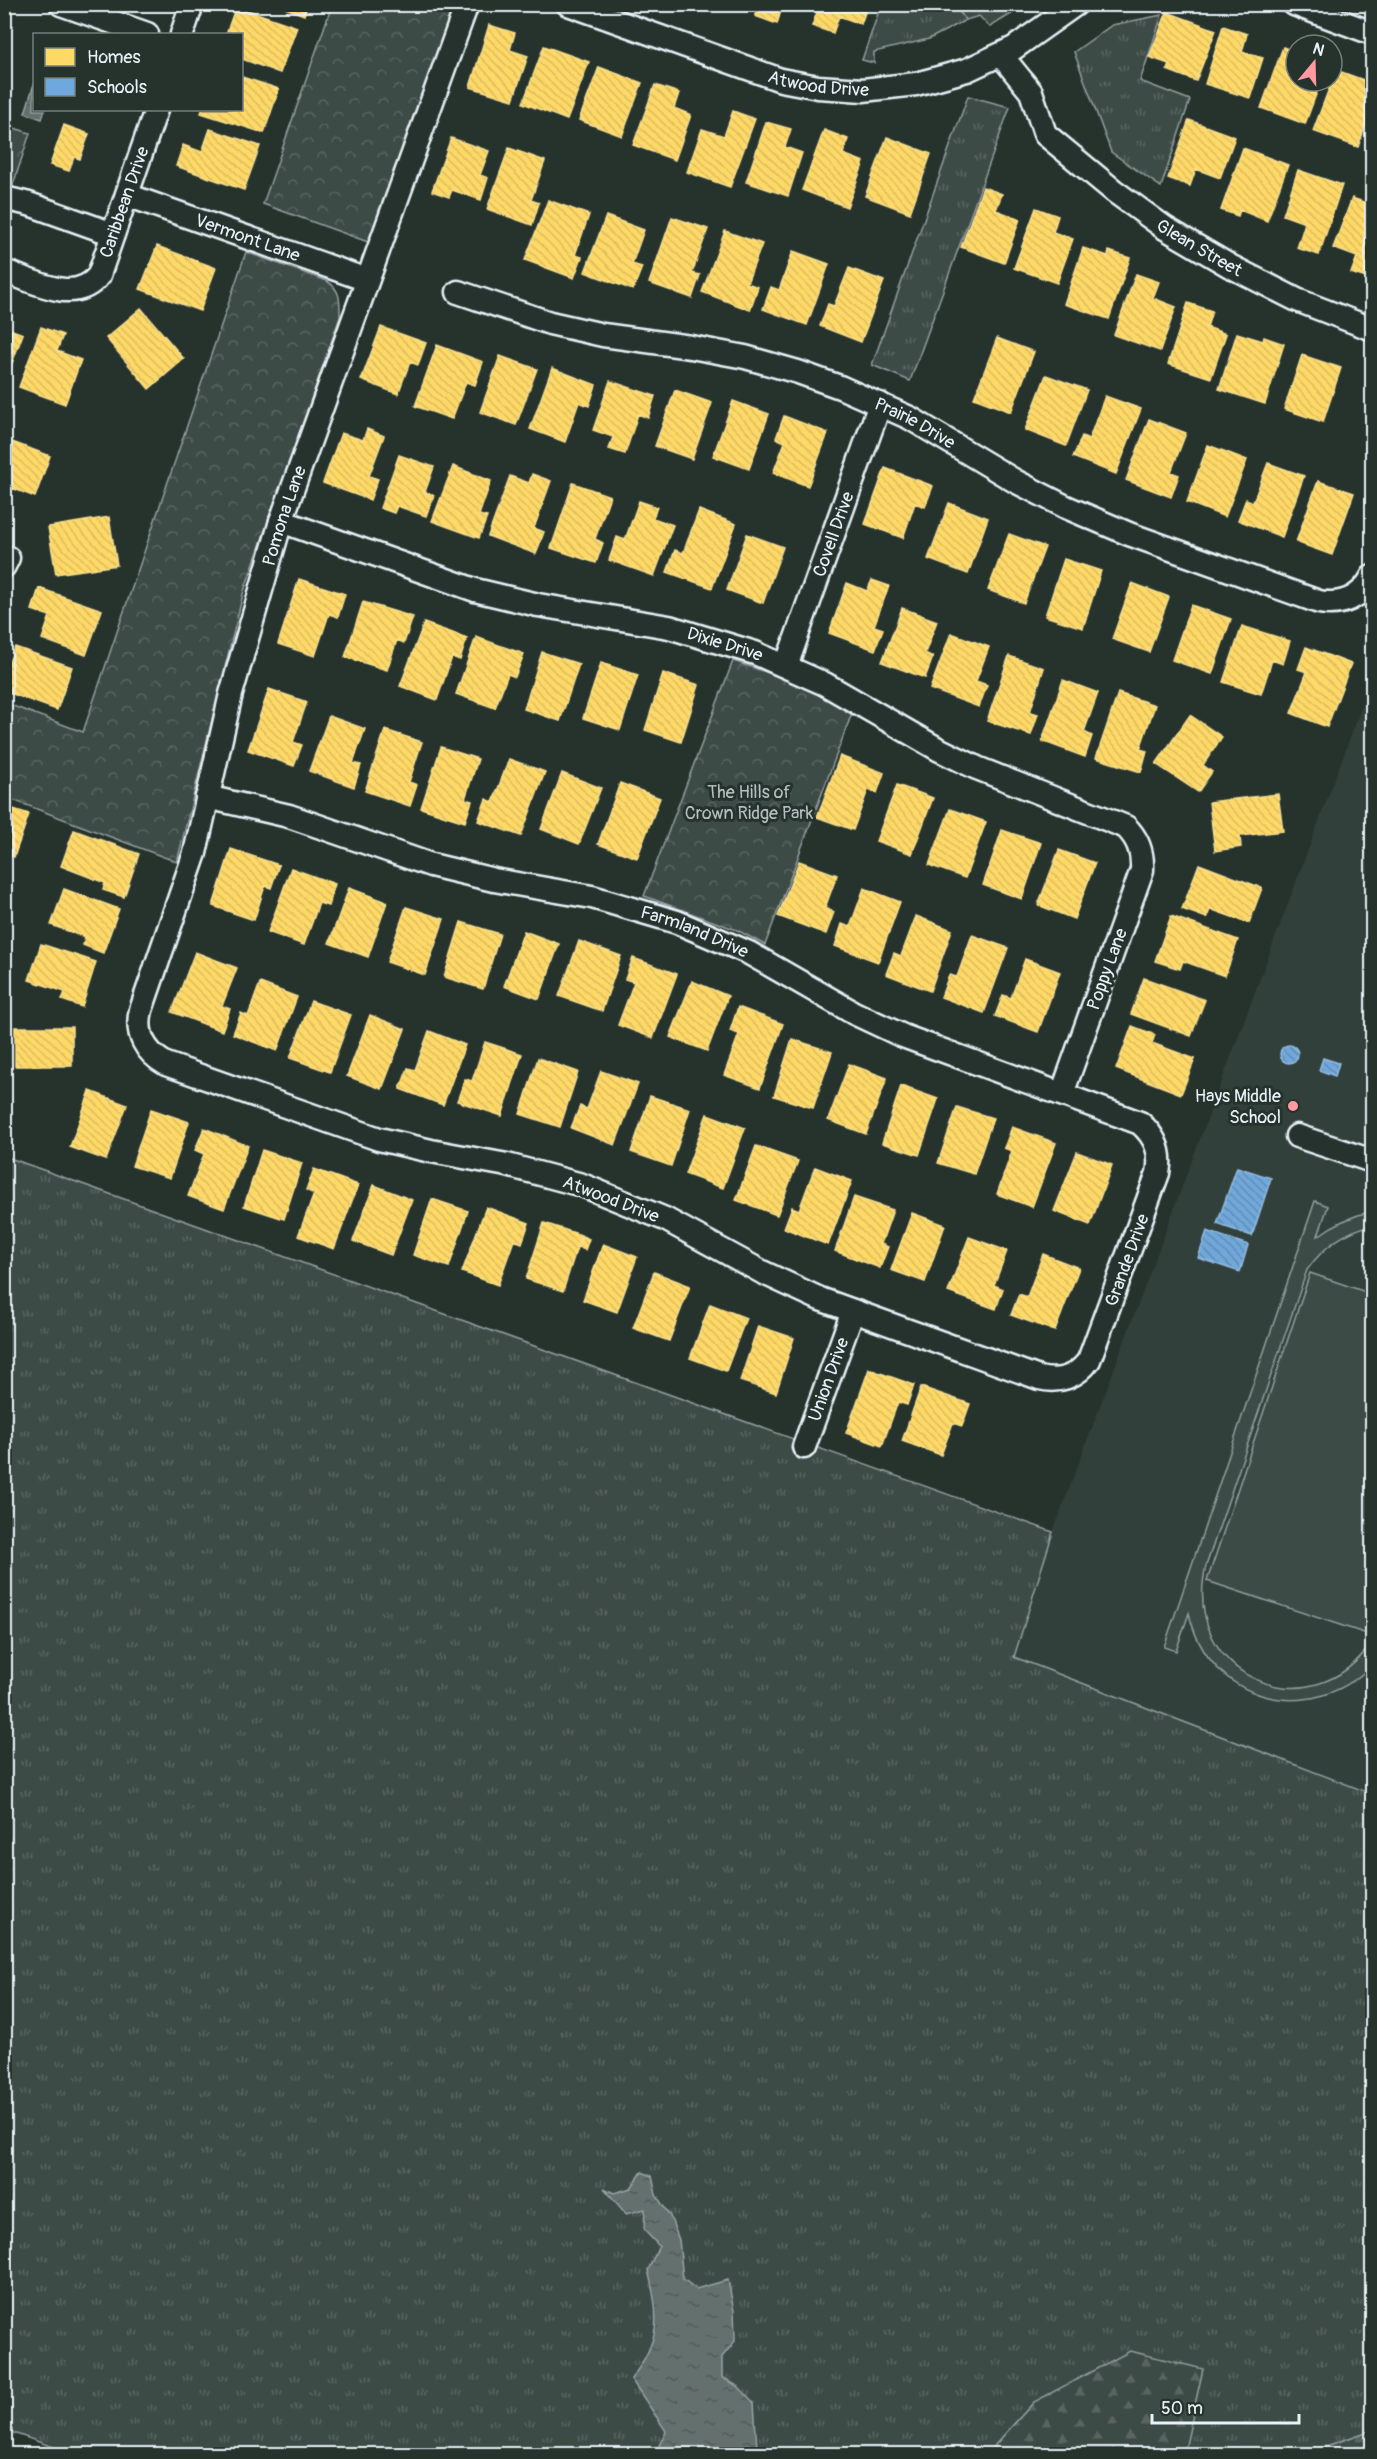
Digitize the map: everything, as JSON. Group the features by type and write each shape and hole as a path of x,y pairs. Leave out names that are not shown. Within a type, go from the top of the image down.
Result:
{"street":[{"path":"61,4 144,33"},
{"path":"182,33 192,4"},
{"name":"Pomona Lane","path":"142,1038 139,1027 141,1010 188,877 241,655 282,521 467,4"},
{"name":"Atwood Drive","path":"568,4 590,8 759,73 795,83 833,88 870,89 916,84 967,70 1001,55 1034,36 1070,7"},
{"path":"1294,4 1372,33"},
{"name":"Glean Street","path":"1001,55 1031,92 1046,134 1114,191 1201,250 1289,296 1372,329"},
{"name":"Caribbean Drive","path":"4,271 71,291 92,284 99,275 156,111"},
{"name":"Vermont Lane","path":"127,195 367,280"},
{"path":"4,198 29,204 114,234"},
{"name":"Prairie Drive","path":"458,292 534,318 582,330 691,347 766,363 829,383 880,404 939,434 1035,492 1108,526 1319,602 1336,603 1366,592"},
{"name":"Covell Drive","path":"786,666 880,404"},
{"name":"Dixie Drive","path":"282,521 476,590 538,605 669,627 734,646 786,666 845,694 929,744 976,768 1118,822 1130,831 1138,842"},
{"name":"Farmland Drive","path":"207,797 289,816 431,865 483,878 592,897 677,922 749,953 854,1013 903,1036 1135,1121 1146,1129 1154,1140"},
{"name":"Poppy Lane","path":"1062,1094 1140,878 1143,861 1138,842"},
{"name":"Atwood Drive","path":"142,1038 154,1057 166,1064 348,1130 410,1147 529,1170 582,1185 685,1229 790,1286 1039,1378 1058,1380 1076,1373"},
{"path":"1297,1136 1372,1161"},
{"name":"Grande Drive","path":"1076,1373 1086,1365 1093,1353 1158,1173 1159,1154 1154,1140"},
{"name":"Union Drive","path":"804,1447 853,1311"}],"shaded area":[{"name":"Hays Middle School","path":"1372,679 1372,1794 1014,1657 1053,1532"}],"green space":[{"path":"332,5 457,5 368,242 263,204"},
{"path":"881,5 954,5 966,20 929,39 874,52 874,63 862,60"},
{"path":"954,5 1026,5 990,27 979,16 966,20"},
{"path":"1162,15 1140,81 1190,100 1161,187 1111,152 1074,52 1112,25"},
{"path":"968,96 1010,107 910,381 872,365"},
{"path":"5,125 30,133 13,185 5,182"},
{"path":"246,252 332,284 340,301 340,317 243,594 177,862 5,797 5,703 83,732"},
{"name":"The Hills of Crown Ridge Park","path":"733,661 794,683 852,713 765,945 737,930 644,896"},
{"path":"4,1156 1053,1532 1014,1657 1372,1794 1372,2430 1304,2454 1180,2454 1186,2445 1034,2402 987,2454 73,2454 5,2430"},
{"path":"1315,1201 1328,1206 1318,1236 1344,1220 1372,1211 1372,1225 1335,1241 1307,1270 1206,1566 1203,1604 1212,1637 1231,1662 1256,1679 1285,1687 1316,1684 1346,1670 1372,1642 1372,1665 1347,1685 1320,1696 1292,1700 1264,1696 1239,1685 1217,1668 1200,1643 1189,1613 1176,1651 1164,1647"},
{"path":"1310,1273 1372,1294 1372,1627 1370,1635 1207,1581"},
{"path":"1130,2351 1203,2369 1186,2445 1180,2454 987,2454 1034,2402"},
{"path":"1372,2430 1372,2454 1304,2454"}],"water":[{"path":"33,87 33,111 45,111 42,119 25,113"},
{"path":"642,2172 652,2176 656,2195 670,2216 679,2240 683,2279 696,2289 728,2280 734,2311 735,2341 722,2357 722,2377 739,2387 754,2403 757,2449 780,2454 655,2454 666,2431 631,2379 641,2365 653,2340 656,2314 648,2270 659,2246 644,2230 645,2209 626,2214 604,2188 614,2193 631,2188"}],"building: Homes":[{"path":"275,4 308,4 304,15"},
{"path":"759,4 783,4 777,24 755,16"},
{"path":"820,4 868,4 861,24 839,16 833,33 812,26"},
{"path":"236,6 297,27 280,73 243,59 243,33 226,33"},
{"path":"1167,12 1216,30 1196,81 1167,70 1169,64 1149,57"},
{"path":"489,25 515,33 510,50 528,56 513,100 470,87"},
{"path":"1223,26 1247,34 1242,52 1263,58 1250,98 1205,84"},
{"path":"544,46 589,62 567,120 523,103"},
{"path":"1283,47 1284,93 1317,93 1305,124 1261,108"},
{"path":"599,67 642,83 622,136 579,120"},
{"path":"1344,73 1372,83 1372,107 1358,147 1313,131 1327,93 1344,93"},
{"path":"243,77 279,89 264,133 201,113 202,111 243,111"},
{"path":"655,85 679,93 674,108 691,115 675,160 633,145"},
{"path":"733,111 755,119 730,187 687,172 702,129 724,136"},
{"path":"1189,120 1235,137 1220,178 1196,169 1190,186 1168,178"},
{"path":"766,122 791,129 785,147 802,153 788,196 746,182"},
{"path":"64,125 89,134 80,159 74,157 69,171 50,165"},
{"path":"210,129 260,146 244,190 176,166 183,145 202,152"},
{"path":"824,130 848,139 843,154 864,162 847,207 802,190"},
{"path":"887,137 931,154 910,213 865,196"},
{"path":"451,138 489,151 480,175 488,178 481,200 452,190 449,197 432,191"},
{"path":"509,148 545,161 531,200 539,203 532,225 487,209"},
{"path":"1243,148 1288,165 1267,221 1240,210 1238,216 1221,210"},
{"path":"1298,170 1342,185 1319,255 1297,248 1305,223 1283,215"},
{"path":"983,187 1002,194 996,210 1020,219 1004,263 961,247"},
{"path":"1352,198 1372,205 1372,280 1351,273 1357,257 1333,248"},
{"path":"548,200 589,215 575,255 582,257 574,278 525,260"},
{"path":"1036,208 1058,216 1053,232 1073,239 1057,283 1014,268"},
{"path":"606,216 644,230 632,264 642,267 633,290 585,272"},
{"path":"672,217 708,229 692,273 700,275 692,298 649,283"},
{"path":"725,231 762,244 747,283 758,287 750,310 702,292"},
{"path":"157,246 216,268 200,311 140,289"},
{"path":"1083,248 1108,256 1109,251 1130,258 1109,319 1064,304"},
{"path":"793,251 829,264 807,325 763,309 771,287 779,290"},
{"path":"849,268 884,281 861,342 820,326 828,304 834,306"},
{"path":"1136,274 1159,282 1153,298 1176,307 1160,351 1114,335"},
{"path":"1188,303 1212,311 1207,327 1226,334 1211,378 1168,364"},
{"path":"141,308 184,359 149,389 106,338"},
{"path":"4,327 23,334 6,379 4,379"},
{"path":"41,327 63,335 57,351 81,360 65,404 19,387"},
{"path":"381,327 426,343 418,365 410,362 398,394 361,380"},
{"path":"1237,333 1263,341 1264,337 1284,344 1265,404 1219,389"},
{"path":"997,338 1034,352 1011,412 974,398"},
{"path":"437,345 483,362 475,385 466,382 452,419 415,406"},
{"path":"1302,355 1341,368 1323,422 1284,409"},
{"path":"500,356 537,369 516,425 480,412"},
{"path":"552,368 596,385 589,406 579,402 565,442 530,429"},
{"path":"1046,375 1087,390 1066,446 1025,430"},
{"path":"610,381 655,396 648,418 638,414 625,454 609,449 613,437 593,430"},
{"path":"675,390 712,403 692,459 655,446"},
{"path":"1105,396 1141,409 1116,474 1073,457 1082,436 1089,439"},
{"path":"733,401 769,414 749,469 713,456"},
{"path":"784,416 828,433 808,486 773,473 785,442 776,438"},
{"path":"1149,419 1186,433 1171,472 1179,475 1171,497 1126,480"},
{"path":"367,429 384,436 369,476 378,479 370,500 323,483 341,433 363,440"},
{"path":"4,439 50,456 35,497 12,488 6,505"},
{"path":"1208,445 1247,460 1225,517 1187,502"},
{"path":"399,455 434,467 425,492 434,495 426,516 397,506 394,513 380,508"},
{"path":"1268,463 1304,476 1282,537 1238,520 1246,499 1253,502"},
{"path":"453,466 491,481 479,515 487,517 479,538 432,521"},
{"path":"885,468 933,486 925,507 915,503 903,538 865,524"},
{"path":"532,474 551,481 534,528 544,532 536,554 488,536 510,476 529,483"},
{"path":"1318,481 1354,493 1332,555 1296,542"},
{"path":"573,483 610,496 595,539 603,543 596,563 551,548"},
{"path":"639,501 657,507 653,518 673,525 654,576 609,560 617,537 625,540"},
{"path":"949,503 988,518 968,574 928,559"},
{"path":"699,510 736,524 712,588 667,572 675,550 683,553"},
{"path":"109,517 117,565 56,574 48,527"},
{"path":"747,534 783,547 763,603 727,590"},
{"path":"1009,534 1045,547 1024,603 988,590"},
{"path":"1064,559 1101,571 1083,628 1045,616"},
{"path":"299,579 345,594 338,617 329,614 315,656 278,644"},
{"path":"872,580 889,586 874,626 883,629 875,650 829,633 847,583 867,591"},
{"path":"1132,583 1169,597 1149,652 1112,639"},
{"path":"39,588 102,610 86,655 42,639 50,616 32,610"},
{"path":"363,602 413,617 404,643 397,640 387,670 345,657"},
{"path":"1191,605 1231,619 1212,674 1172,660"},
{"path":"902,608 937,621 925,653 933,657 925,678 882,662"},
{"path":"424,623 467,638 460,660 452,657 437,700 400,686"},
{"path":"1242,626 1290,641 1283,664 1272,660 1261,694 1223,682"},
{"path":"951,633 989,647 976,681 987,685 979,707 930,689"},
{"path":"476,637 524,654 515,677 508,674 495,708 456,694"},
{"path":"15,647 72,667 57,710 4,691 4,675"},
{"path":"1306,647 1351,664 1327,727 1291,713 1307,672 1298,669"},
{"path":"542,652 579,664 560,721 524,709"},
{"path":"1009,656 1044,668 1030,712 1038,714 1031,735 987,721"},
{"path":"601,663 638,675 620,730 583,718"},
{"path":"663,673 699,685 681,742 645,730"},
{"path":"1063,680 1098,693 1084,732 1092,736 1085,757 1042,741"},
{"path":"269,689 307,702 293,742 302,745 294,766 248,750"},
{"path":"1118,693 1155,705 1140,749 1147,751 1141,772 1096,758"},
{"path":"1190,715 1222,737 1203,765 1212,772 1198,792 1156,764"},
{"path":"329,716 365,729 353,763 361,765 354,787 309,771"},
{"path":"385,730 422,742 409,782 417,785 410,806 365,791"},
{"path":"441,747 478,759 465,799 472,801 465,822 421,808"},
{"path":"840,756 884,773 877,793 868,790 853,830 817,817"},
{"path":"509,759 545,772 521,836 478,821 486,799 493,802"},
{"path":"562,773 601,788 579,844 541,829"},
{"path":"620,783 660,798 637,858 598,844"},
{"path":"897,785 933,798 912,854 876,841"},
{"path":"1278,794 1283,831 1240,836 1241,847 1215,851 1209,802"},
{"path":"4,806 29,814 14,857 4,854"},
{"path":"950,809 986,822 965,878 929,865"},
{"path":"74,830 139,854 124,897 103,890 105,883 61,866"},
{"path":"1002,830 1041,843 1022,899 983,885"},
{"path":"231,849 279,865 271,888 265,886 254,920 213,906"},
{"path":"1059,850 1095,863 1074,919 1038,905"},
{"path":"799,861 837,875 825,908 834,912 826,934 778,916"},
{"path":"1199,864 1262,888 1249,923 1210,909 1207,918 1182,909"},
{"path":"291,868 335,884 328,906 319,903 304,945 268,932"},
{"path":"349,888 387,902 368,957 329,943"},
{"path":"864,888 900,902 878,962 835,946 842,924 850,927"},
{"path":"64,889 119,909 103,953 83,945 85,937 51,925"},
{"path":"406,907 444,919 425,975 387,962"},
{"path":"916,916 952,930 930,991 886,974 894,953 901,956"},
{"path":"1171,916 1238,940 1225,976 1183,961 1180,969 1155,961"},
{"path":"461,922 500,934 483,989 444,977"},
{"path":"524,931 559,944 539,999 504,986"},
{"path":"972,935 1008,948 984,1013 941,997 949,975 957,977"},
{"path":"579,941 621,956 602,1011 559,996"},
{"path":"41,944 96,962 82,1007 62,1000 65,992 29,980"},
{"path":"195,952 237,968 222,1006 230,1009 222,1031 172,1012"},
{"path":"633,958 677,974 653,1038 618,1025 634,982 625,979"},
{"path":"1025,959 1060,972 1038,1032 995,1016 1003,995 1011,998"},
{"path":"1144,978 1205,1000 1191,1036 1131,1014"},
{"path":"692,981 728,996 707,1051 670,1037"},
{"path":"260,983 297,997 277,1051 233,1034 241,1013 248,1016"},
{"path":"311,1001 351,1015 330,1072 290,1058"},
{"path":"738,1007 783,1024 760,1088 724,1075 739,1034 730,1031"},
{"path":"370,1015 405,1029 382,1089 347,1076"},
{"path":"1132,1026 1155,1035 1152,1043 1195,1059 1181,1094 1116,1069"},
{"path":"15,1027 72,1027 72,1066 15,1066"},
{"path":"429,1031 465,1045 443,1105 400,1089 408,1068 415,1070"},
{"path":"792,1039 832,1052 813,1108 774,1096"},
{"path":"485,1042 522,1054 502,1116 457,1101 465,1079 472,1081"},
{"path":"538,1058 578,1072 560,1127 520,1114"},
{"path":"849,1064 887,1078 866,1134 828,1120"},
{"path":"601,1071 638,1084 615,1145 571,1128 580,1106 587,1109"},
{"path":"901,1086 938,1099 919,1155 882,1143"},
{"path":"90,1091 127,1105 106,1160 70,1147"},
{"path":"650,1096 690,1109 671,1166 631,1152"},
{"path":"957,1107 993,1118 974,1174 938,1163"},
{"path":"151,1109 189,1122 170,1178 132,1166"},
{"path":"707,1114 745,1128 723,1188 685,1174"},
{"path":"1012,1127 1056,1143 1032,1207 997,1194 1012,1151 1004,1148"},
{"path":"204,1128 248,1146 224,1209 188,1196 204,1154 195,1150"},
{"path":"756,1146 798,1161 777,1215 736,1200"},
{"path":"262,1150 302,1163 284,1219 244,1206"},
{"path":"1077,1152 1112,1165 1090,1225 1054,1211"},
{"path":"815,1167 852,1181 828,1245 784,1228 792,1207 799,1210"},
{"path":"314,1169 358,1185 334,1249 298,1236 314,1194 306,1190"},
{"path":"374,1185 412,1200 391,1255 353,1241"},
{"path":"854,1197 893,1210 881,1244 888,1247 880,1268 835,1251"},
{"path":"432,1199 468,1211 449,1267 413,1255"},
{"path":"486,1207 529,1223 522,1243 514,1240 498,1285 462,1272"},
{"path":"912,1213 945,1225 925,1282 891,1270"},
{"path":"544,1223 581,1235 563,1291 526,1279"},
{"path":"582,1236 589,1239 585,1250 578,1247"},
{"path":"969,1237 1007,1251 994,1285 1003,1289 996,1309 948,1292"},
{"path":"603,1244 637,1257 617,1312 583,1300"},
{"path":"1043,1254 1079,1268 1055,1331 1011,1315 1019,1294 1027,1297"},
{"path":"654,1272 690,1286 669,1341 633,1328"},
{"path":"710,1304 746,1318 726,1371 690,1358"},
{"path":"758,1326 794,1338 776,1393 740,1381"},
{"path":"869,1369 914,1385 907,1405 898,1402 882,1446 846,1433"},
{"path":"921,1387 970,1404 962,1426 953,1423 941,1455 902,1441"}],"building: Schools":[{"path":"1289,1045 1295,1048 1298,1054 1295,1060 1289,1063 1283,1060 1280,1054 1283,1048"},
{"path":"1323,1058 1339,1063 1335,1076 1319,1070"},
{"path":"1237,1167 1271,1178 1252,1236 1217,1224"},
{"path":"1207,1231 1248,1245 1240,1272 1198,1258"}],"place":[{"name":"Hays Middle School","path":"1293,1106"}]}
